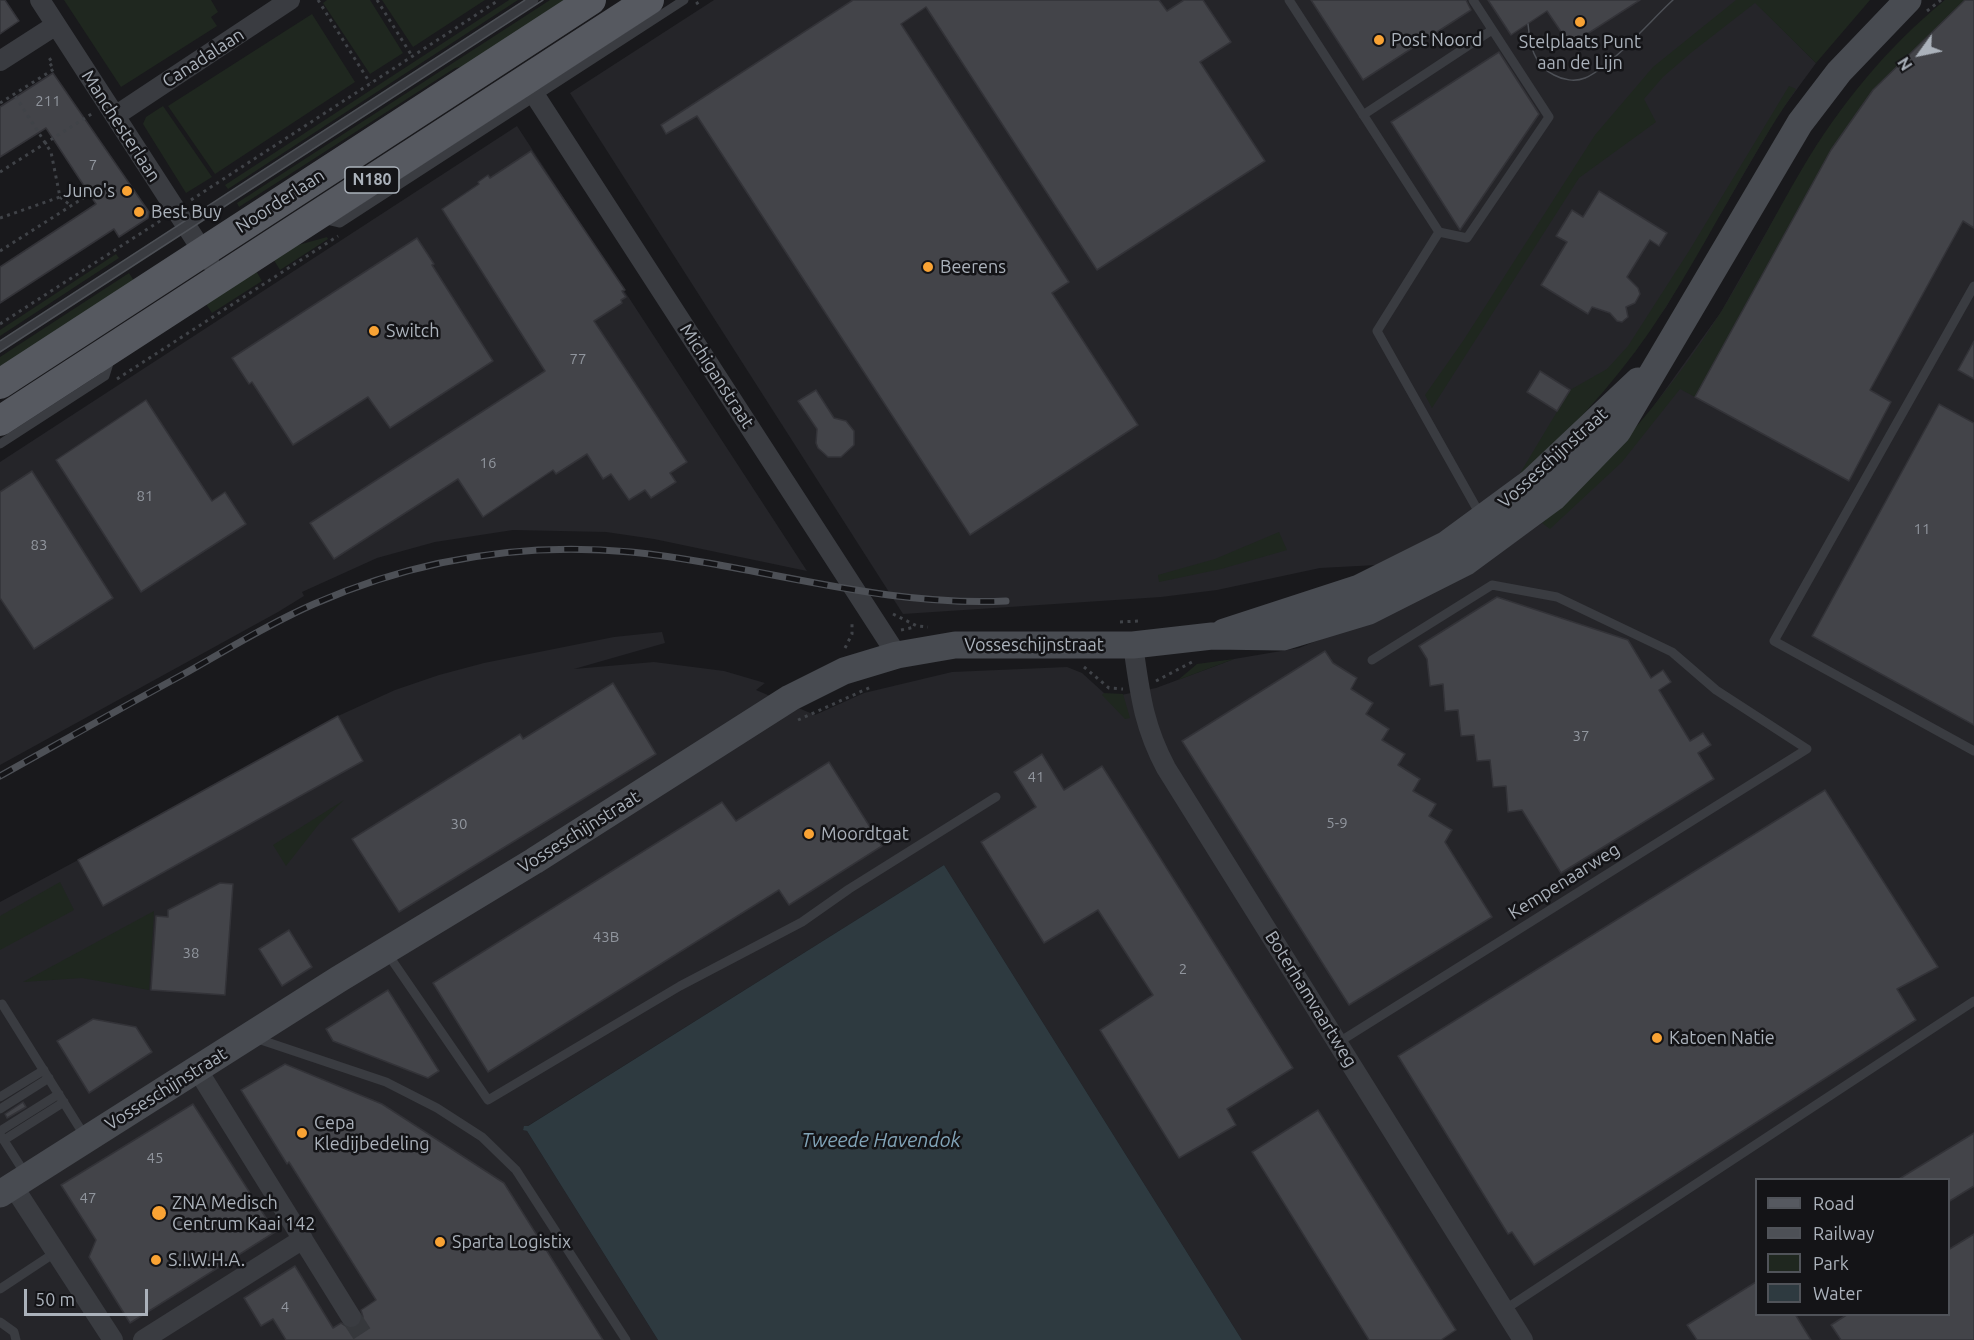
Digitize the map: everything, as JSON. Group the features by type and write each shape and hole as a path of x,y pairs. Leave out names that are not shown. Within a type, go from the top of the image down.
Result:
{"main road":[{"name":"Noorderlaan","path":"0,421 220,278 313,201 591,0"},
{"name":"Noorderlaan","path":"0,384 203,251 313,201 649,0"}],"street":[{"name":"Manchesterlaan","path":"40,0 220,278"},
{"name":"Canadalaan","path":"111,110 290,0"},
{"name":"Vosseschijnstraat","path":"1212,636 1359,588 1430,553 1492,528 1570,482 1618,431 1654,366 1723,256 1800,123 1839,72 1908,0"},
{"path":"0,61 56,25"},
{"name":"Michiganstraat","path":"536,97 897,655"},
{"name":"Vosseschijnstraat","path":"14,1186 790,698 844,671 931,647 1136,633 1283,637 1342,620 1404,595 1466,562 1492,528 1543,472 1591,423 1654,366"},
{"name":"Boterhamvaartweg","path":"1136,633 1144,718 1156,749 1523,1340"},
{"path":"197,1069 351,1317"},
{"path":"14,1186 112,1340"},
{"path":"143,1340 303,1239"}],"lane":[{"path":"0,347 181,218 534,0"},
{"name":"Noorderlaan","path":"313,201 340,223 684,0"},
{"path":"1289,0 1439,232 1467,238 1549,117 1473,0"},
{"path":"1363,115 1492,30"},
{"path":"1404,595 1420,578 1492,528 1377,331 1439,232"},
{"path":"1974,286 1774,641 1974,751"},
{"path":"0,444 105,376 115,347"},
{"name":"Kempenaarweg","path":"1339,1042 1807,749 1716,690 1672,652 1557,597 1492,585 1372,660"},
{"path":"386,951 488,1100 680,986 802,922 849,889 996,797"},
{"path":"1504,1310 1974,1001"},
{"path":"2,1004 87,1140"},
{"path":"250,1036 386,1082 437,1108 482,1137 516,1170 626,1340"},
{"path":"0,1097 46,1074"},
{"path":"0,1108 46,1074"},
{"path":"14,1186 1,1135 61,1098"},
{"path":"0,1289 56,1252"},
{"path":"0,1322 14,1332 16,1340"}],"path":[{"path":"318,0 370,83"},
{"path":"377,0 412,56"},
{"path":"0,324 181,218 370,83 499,0"},
{"path":"0,104 54,69 48,60 69,46"},
{"path":"14,94 51,152 60,197 70,206"},
{"path":"0,172 46,144 111,110"},
{"path":"0,251 88,195"},
{"path":"0,218 60,197"},
{"path":"889,610 898,619 917,626 930,627"},
{"path":"843,652 852,634 849,613"},
{"path":"1117,622 1136,633"}],"shaded area":[{"path":"714,0 1753,0 1816,63 1778,115 1666,307 1625,364 1553,447 1456,526 1377,565 1320,568 1217,590 1161,597 903,614 570,93"},
{"path":"1945,0 1974,0 1974,1340 1242,1340 944,865 523,1129 527,1131 658,1340 0,1340 0,902 78,860 103,906 363,761 338,716 395,690 484,663 614,637 662,632 665,643 574,669 654,662 724,671 765,683 756,690 815,715 864,693 952,672 1067,667 1082,673 1104,693 1116,696 1156,688 1234,659 1299,648 1388,612 1505,549 1542,523 1585,484 1638,428 1721,312 1803,168 1842,109 1882,61"},
{"path":"517,126 807,571 654,539 606,532 513,530 435,542 377,558 302,592 304,596 278,612 0,765 0,462"}],"green space":[{"path":"64,0 211,0 218,12 211,17 217,26 121,87"},
{"path":"327,0 370,0 403,53 370,74 323,3"},
{"path":"382,0 485,0 413,47"},
{"path":"509,0 518,0 228,189 225,185"},
{"path":"550,0 573,0 472,65 455,68 239,207 237,203"},
{"path":"1736,0 1870,0 1816,63 1755,3 1663,77 1644,99 1656,122 1579,178 1432,408 1425,395 1463,341 1595,135 1653,67"},
{"path":"1945,0 1965,0 1873,90 1831,150 1695,397 1680,389 1622,462 1550,529 1542,523 1592,475 1661,397 1721,312 1802,169 1832,122 1884,57"},
{"path":"312,14 355,82 215,174 168,106"},
{"path":"1789,86 1796,89 1650,331 1588,410 1516,480 1570,390 1607,369 1628,346 1689,251"},
{"path":"163,106 212,177 186,193 143,124 146,117"},
{"path":"327,237 328,239 280,270 272,257 284,249"},
{"path":"116,254 119,258 0,336 0,330"},
{"path":"255,269 262,281 212,313 204,301"},
{"path":"129,273 136,284 0,372 0,357"},
{"path":"1279,532 1287,550 1221,569 1159,582 1158,575 1215,559"},
{"path":"1234,659 1178,680 1197,664"},
{"path":"1104,693 1123,694 1130,718 1125,719 1102,695"},
{"path":"344,800 319,824 286,866 273,845"},
{"path":"60,882 74,910 0,950 0,916"},
{"path":"154,911 149,990 82,978 23,982"}],"water":[{"name":"Tweede Havendok","path":"944,865 1242,1340 658,1340 527,1131 523,1130 524,1126 528,1126"}],"building":[{"path":"0,0 5,0 19,21 0,34"},
{"name":"Beerens","path":"853,0 1159,0 1167,11 1184,0 1203,0 1231,42 1200,62 1265,161 1097,270 926,7 901,24 1069,282 1052,293 1138,425 970,535 697,116 666,134 661,125"},
{"name":"Post Noord","path":"1311,0 1466,0 1471,10 1363,80"},
{"name":"Stelplaats Punt aan de Lijn","path":"1488,0 1640,0 1570,45 1547,11 1511,35"},
{"path":"1965,0 1974,0 1974,228 1963,221 1870,390 1891,402 1849,481 1695,397 1831,150 1873,90"},
{"path":"1499,52 1539,114 1460,230 1391,122"},
{"path":"53,73 149,212 148,218 119,237 114,229 0,303 0,267 96,204 46,128 0,157 0,107"},
{"path":"531,151 625,290 622,291 626,297 621,300 622,303 594,321 687,462 670,473 676,482 651,498 645,490 629,500 611,474 603,479 587,454 556,474 553,470 483,517 458,479 334,559 310,523 545,371 442,209 479,184 478,182 488,175 490,178"},
{"path":"1599,191 1667,233 1659,246 1650,240 1627,277 1638,288 1640,294 1635,303 1626,307 1628,317 1622,322 1617,321 1610,313 1592,307 1588,314 1541,285 1567,242 1556,236 1572,210 1583,217"},
{"name":"Switch","path":"417,238 493,361 390,428 368,397 293,445 252,382 249,384 232,358"},
{"path":"1974,341 1974,379 1958,370"},
{"path":"1540,371 1570,390 1557,411 1527,392"},
{"path":"816,390 834,418 846,421 854,431 854,445 841,457 828,457 818,448 817,429 798,401"},
{"path":"146,400 212,501 225,492 246,524 141,592 56,460"},
{"path":"1939,404 1974,423 1974,725 1812,636"},
{"path":"32,471 113,598 34,649 0,598 0,492"},
{"path":"1497,597 1628,640 1651,678 1663,670 1671,682 1659,690 1690,741 1703,733 1711,745 1698,753 1714,779 1561,873 1522,810 1508,812 1506,786 1493,787 1490,760 1477,761 1474,735 1461,736 1458,710 1445,711 1443,684 1430,686 1427,659 1419,646"},
{"path":"1325,651 1333,663 1357,678 1351,689 1373,703 1366,714 1389,729 1382,740 1405,754 1398,765 1420,779 1413,791 1436,804 1429,816 1452,830 1445,842 1492,917 1349,1005 1182,741"},
{"path":"613,683 656,754 399,912 352,839 520,734 523,739"},
{"path":"338,716 363,761 103,906 78,860"},
{"path":"1042,754 1064,790 1102,766 1293,1068 1227,1109 1236,1125 1179,1158 1100,1030 1153,995 1098,910 1044,943 981,842 1036,807 1014,772"},
{"path":"829,762 882,846 789,905 779,890 488,1072 433,983 722,802 736,821"},
{"name":"Katoen Natie","path":"1825,790 1938,967 1897,989 1916,1020 1534,1265 1512,1232 1508,1234 1398,1056"},
{"path":"220,883 233,884 225,995 151,990 156,916 168,917 168,910"},
{"path":"289,930 312,967 282,986 259,949"},
{"path":"388,990 439,1071 428,1078 333,1041 326,1029"},
{"path":"93,1019 136,1027 152,1052 89,1093 57,1041"},
{"name":"Sparta Logistix","path":"285,1064 382,1104 504,1183 603,1340 286,1340 273,1319 261,1326 244,1298 295,1266 333,1328 341,1323 351,1329 358,1327 363,1317 361,1310 376,1300 241,1090"},
{"path":"23,1102 26,1107 7,1118 5,1114"},
{"name":"ZNA Medisch Centrum Kaai 142","path":"193,1104 275,1232 130,1323 89,1257 96,1240 61,1185"},
{"path":"1318,1110 1456,1330 1441,1340 1369,1340 1252,1152"},
{"path":"1974,1133 1974,1186 1950,1201 1950,1178 1901,1178"},
{"path":"1974,1234 1974,1340 1841,1340 1831,1325 1845,1316 1950,1316 1950,1249"},
{"path":"1755,1283 1755,1316 1796,1316 1811,1340 1697,1340 1687,1325"}],"tunnel":[{"path":"351,1317 366,1340"}],"tram line":[{"path":"0,341 525,0"},
{"path":"0,352 543,0"},
{"path":"1528,24 1534,53 1541,66 1558,77 1577,80 1585,78 1607,64 1673,0"}],"railway":[{"path":"0,776 247,638 314,604 390,576 469,558 509,552 550,550 631,552 725,566 865,592 912,598 1006,601"}],"place":[{"name":"Stelplaats Punt aan de Lijn","path":"1580,22"},
{"name":"Post Noord","path":"1379,40"},
{"name":"Juno's","path":"127,191"},
{"name":"Best Buy","path":"139,212"},
{"name":"Beerens","path":"928,267"},
{"name":"Switch","path":"374,331"},
{"name":"Moordtgat","path":"809,834"},
{"name":"Katoen Natie","path":"1657,1038"},
{"name":"Cepa Kledijbedeling","path":"302,1133"},
{"name":"ZNA Medisch Centrum Kaai 142","path":"159,1213"},
{"name":"Sparta Logistix","path":"440,1242"},
{"name":"S.I.W.H.A.","path":"156,1260"}]}
